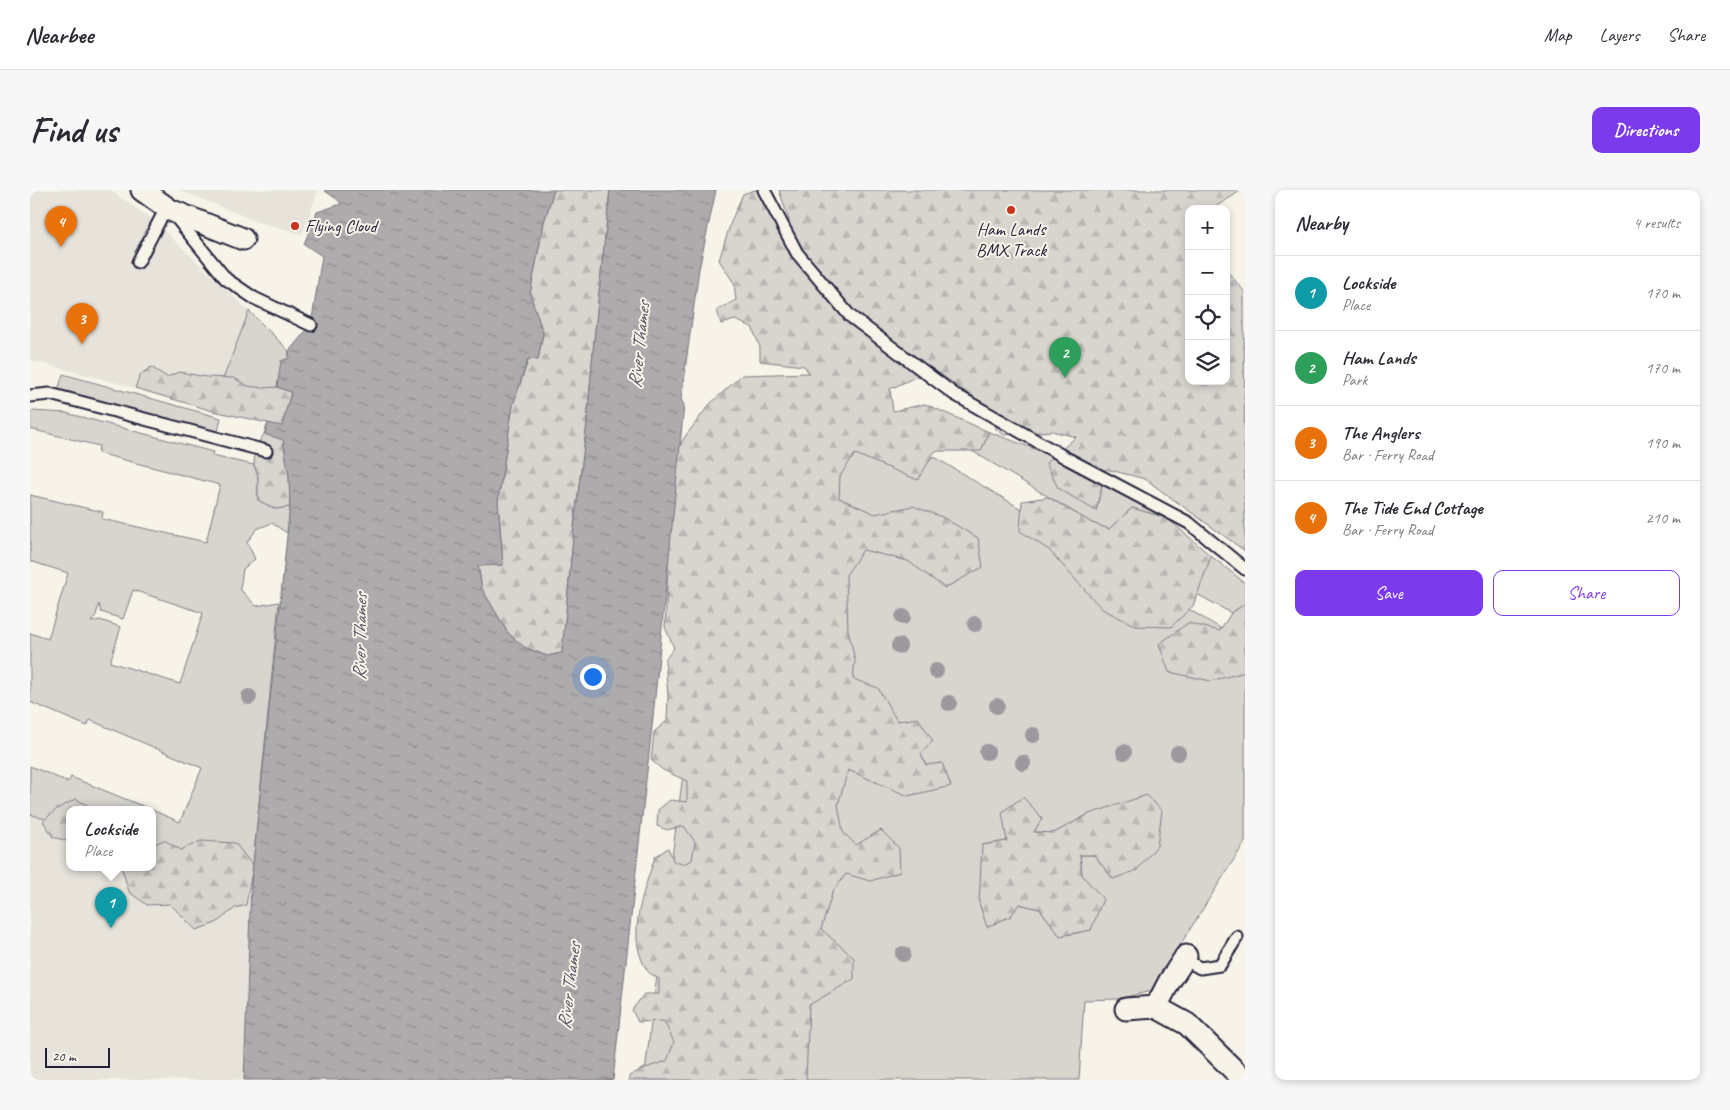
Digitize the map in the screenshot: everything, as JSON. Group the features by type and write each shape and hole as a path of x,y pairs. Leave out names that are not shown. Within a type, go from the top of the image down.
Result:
{"street":[{"path":"142,190 168,209 243,239"},
{"path":"1156,1007 1185,957"},
{"path":"1126,1009 1156,1007 1187,1024 1244,1080"}],"lane":[{"path":"764,190 797,253 850,316 954,394 1068,459 1189,523 1245,569"},
{"path":"138,262 168,209 226,279 254,298 311,325"},
{"path":"30,396 50,394 266,451"},
{"path":"1185,957 1200,968 1220,965 1237,937"}],"shaded area":[{"path":"30,190 110,190 152,219 249,311 220,387 214,411 30,360"},
{"path":"179,190 318,191 302,234 258,222"},
{"path":"30,814 66,827 66,871 156,871 156,855 251,884 244,1080 30,1080"}],"green space":[{"path":"554,190 610,190 562,653 547,656 524,647 508,633 482,589 478,565 503,565 498,501 513,405 529,358 538,360 543,333 530,294 544,222"},
{"path":"760,190 783,237 789,220 779,190 1242,190 1218,205 1185,205 1185,385 1230,385 1230,275 1244,291 1245,551 1145,479 1106,469 1096,511 1058,488 1046,463 1076,437 1052,431 1004,435 996,429 995,412 933,369 890,389 893,411 925,404 989,432 981,451 935,451 918,480 855,454 840,476 839,498 875,514 913,506 942,517 978,538 983,567 945,588 908,561 863,550 846,575 848,630 855,660 853,679 878,688 897,721 918,718 933,741 921,754 926,765 942,763 951,786 908,796 848,770 838,805 843,832 856,845 881,830 899,848 900,872 870,881 846,874 833,891 821,929 854,958 854,979 809,1005 806,1080 629,1080 629,1076 642,1069 667,1061 674,1042 664,1021 638,1022 632,1010 644,994 659,994 659,979 647,970 637,943 639,914 646,884 655,857 668,848 674,862 683,864 692,860 695,842 684,826 667,830 657,826 658,810 670,800 687,802 687,781 663,770 651,760 654,732 667,721 668,696 665,660 674,648 665,627 673,461 684,438 710,404 742,375 809,373 804,366 760,361 760,347 752,327 735,320 721,324 717,310 736,300 734,283 719,260 732,219 743,194"},
{"path":"249,311 289,351 291,392 220,387"},
{"path":"151,367 167,377 179,372 207,377 234,378 248,386 277,387 291,392 282,426 289,476 290,507 275,509 258,500 258,476 254,465 255,448 264,434 268,423 213,411 135,388 140,375"},
{"path":"63,374 221,418 217,436 57,394"},
{"path":"32,411 66,413 213,452 212,456 254,465 258,476 258,500 275,509 290,507 287,533 272,523 257,529 247,542 255,559 243,569 240,589 256,606 279,602 251,884 156,855 156,812 180,822 202,768 90,720 87,726 30,702 30,633 48,639 68,573 30,561 30,495 103,512 102,519 206,542 220,485 98,453 99,446 30,429 30,412","holes":["133,590 203,613 180,684 110,662 121,627 100,620 91,622 96,615 99,604 101,612 123,619"]},
{"path":"871,419 1245,643 1245,842 1151,991 1117,999 1084,1000 1079,1080 644,1080 713,550","holes":["1089,814 1094,855 1080,855 1091,930 1060,936 1040,909 1019,904 982,845 1007,841 1042,818 1034,832 1054,833"]},
{"path":"989,432 1054,456 1096,511 1103,482 1167,518 1132,508 1109,529 1092,523 972,451 981,450"},
{"path":"1048,497 1092,523 1109,529 1132,508 1167,518 1211,556 1193,606 1171,627 1136,626 1102,609 1049,550 1020,531 1022,501"},
{"path":"1211,556 1245,583 1245,604 1231,613 1197,594"},
{"path":"1245,604 1245,672 1211,681 1169,672 1159,644 1188,623 1220,631 1231,613"},
{"path":"30,766 68,782 71,777 143,806 66,806 66,827 30,814"},
{"path":"1147,795 1162,811 1157,846 1137,870 1113,879 1094,855 1080,855 1082,875 1103,899 1091,930 1060,936 1040,909 1019,904 1011,916 987,927 979,903 982,845 1007,841 1002,812 1023,797 1042,818 1034,832 1054,833 1089,814"},
{"path":"76,799 89,806 66,806 66,841 53,837 43,821 57,809"},
{"path":"164,840 181,850 201,841 235,843 253,866 246,905 235,908 216,923 196,930 170,904 147,905 129,892 123,871 156,871 156,843"}],"water":[{"name":"River Thames","path":"325,190 554,190 544,222 530,294 543,333 538,360 528,359 513,405 498,501 503,565 478,566 482,589 508,633 524,647 547,656 562,653 610,190 716,190 699,269 681,399 684,405 653,717 613,1080 244,1080 251,884 290,507 289,476 283,440 265,434 268,423 282,426 291,392 277,387 281,361 289,358 289,351 311,325 322,256 304,244 317,212 341,204"}],"place":[{"name":"Ham Lands BMX Track","path":"1011,210"},
{"name":"Flying Cloud","path":"295,226"},
{"name":"The Tide End Cottage","path":"61,247"},
{"name":"The Anglers","path":"82,344"},
{"name":"Ham Lands","path":"1065,378"},
{"name":"Lockside","path":"111,928"}]}
